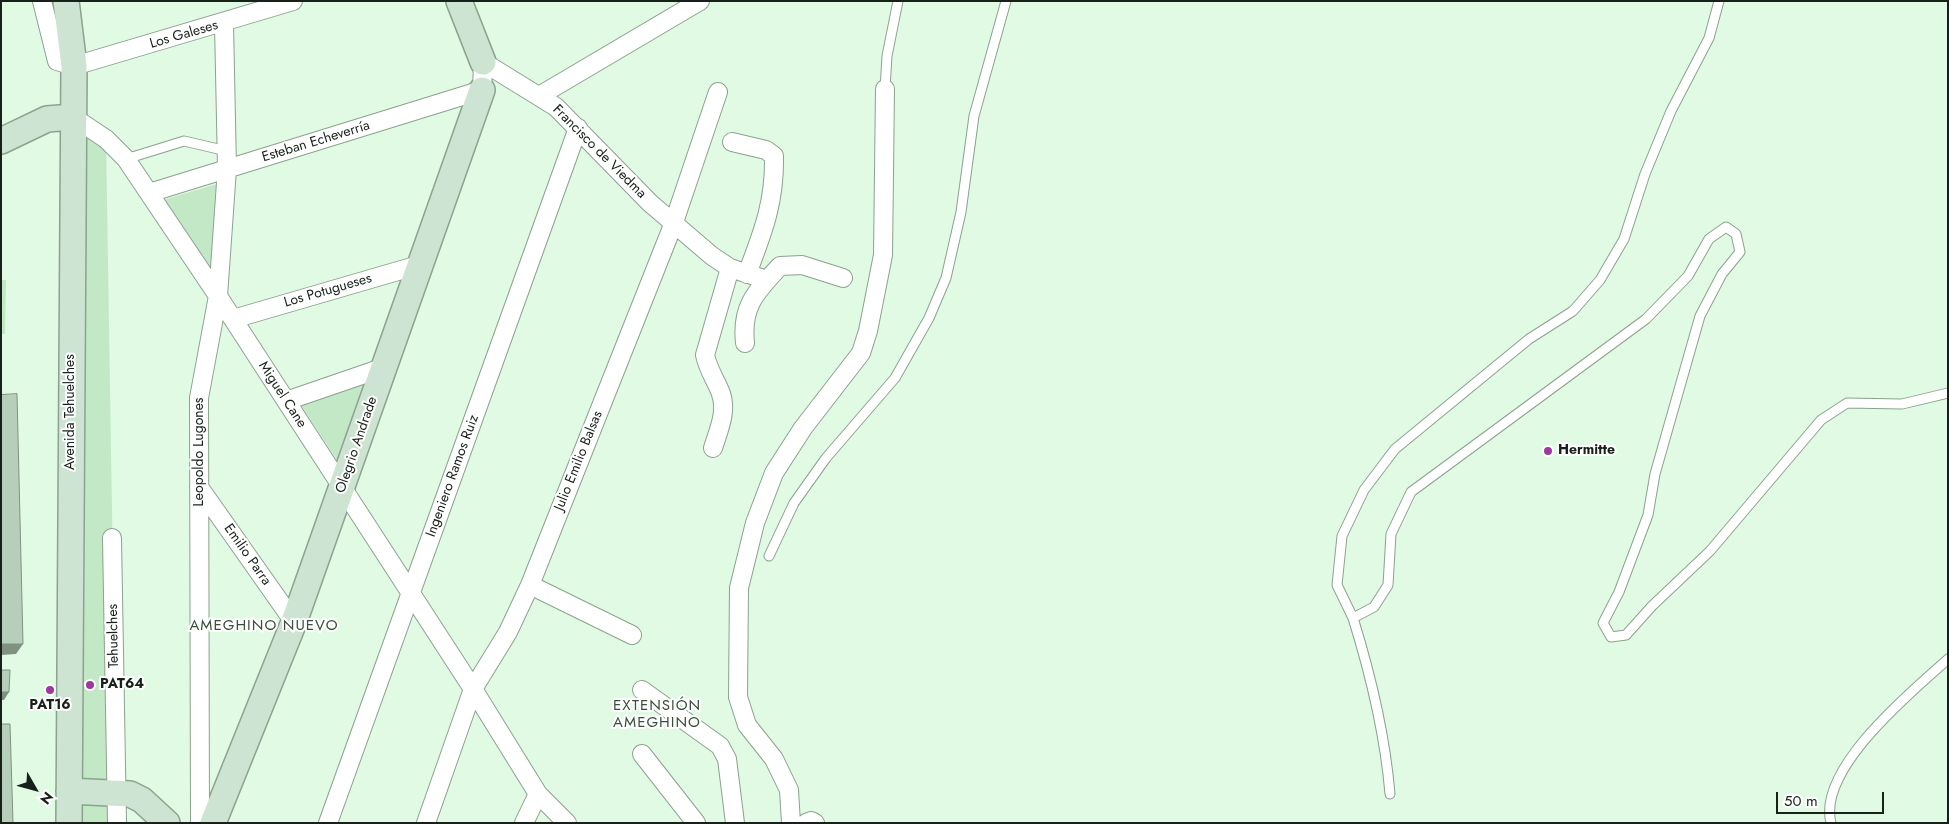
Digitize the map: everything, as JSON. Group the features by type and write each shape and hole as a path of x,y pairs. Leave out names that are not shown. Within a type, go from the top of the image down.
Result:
{"street":[{"path":"42,1 57,61 74,66"},
{"name":"Avenida Tehuelches","path":"66,1 74,66 69,823"},
{"name":"Los Galeses","path":"74,66 293,1"},
{"path":"459,1 483,62"},
{"path":"540,96 700,1"},
{"name":"Leopoldo Lugones","path":"200,823 199,398 218,296 227,169 224,23"},
{"name":"Olegrio Andrade","path":"213,823 294,622 422,264 482,90 483,62"},
{"name":"Francisco de Viedma","path":"483,62 556,107 674,225 730,268 767,280"},
{"path":"791,823 789,790 774,759 748,725 738,697 739,588 755,524 774,473 802,428 861,353 868,331 883,255 885,88"},
{"name":"Esteban Echeverría","path":"150,193 482,90"},
{"name":"Julio Emilio Balsas","path":"426,823 473,689 508,632 530,585 674,225 718,92"},
{"path":"1,140 47,119 73,117"},
{"name":"Miguel Cane","path":"73,117 106,139 126,159 150,193 473,689 538,794 567,823"},
{"name":"Ingeniero Ramos Ruiz","path":"328,823 578,128"},
{"path":"732,142 766,150 774,156 774,178 768,218 747,274"},
{"name":"Los Potugueses","path":"233,319 422,264"},
{"path":"745,342 743,326 747,306 780,266 789,264 802,265 843,278"},
{"path":"713,448 724,408 721,394 708,366 706,356 730,268"},
{"path":"286,401 385,367"},
{"name":"Emilio Parra","path":"199,487 294,622"},
{"name":"Tehuelches","path":"112,538 117,823"},
{"path":"530,585 632,635"},
{"path":"642,690 720,746 727,758 735,823"},
{"path":"642,754 696,823"},
{"path":"69,791 117,792 142,800 167,823"},
{"path":"524,823 538,794"},
{"path":"806,823 811,821 815,823"}],"lane":[{"path":"885,88 887,56 898,1"},
{"path":"769,556 794,504 826,458 895,378 932,310 946,278 961,212 974,116 1006,1"},
{"path":"1390,794 1386,748 1379,710 1353,618 1337,585 1342,536 1364,490 1395,449 1529,339 1573,311 1600,280 1624,239 1671,111 1709,38 1719,1"},
{"path":"126,159 184,141 227,151"},
{"path":"1353,618 1374,607 1388,586 1391,534 1411,492 1646,319 1688,276 1709,239 1726,227 1736,234 1740,252 1722,274 1700,316 1655,474 1648,515 1619,592 1603,623 1612,637 1626,635 1652,606 1710,551 1821,420 1847,403 1902,404 1948,393"},
{"path":"1831,823 1827,810 1837,781 1854,752 1897,705 1948,659"}],"green space":[{"path":"73,117 106,139 117,823 69,823"},
{"path":"224,182 213,276 163,200"},
{"path":"1,280 6,280 5,334 1,334"},
{"path":"364,382 337,460 301,405"}],"building":[{"path":"17,394 23,644 1,644 1,395"},
{"path":"1,670 10,670 9,692 1,692"},
{"path":"1,724 10,724 13,823 1,823"}],"place":[{"name":"Hermitte","path":"1548,451"},
{"name":"PAT64","path":"90,685"},
{"name":"PAT16","path":"50,690"}],"district":[{"name":"AMEGHINO NUEVO","path":"264,626"},
{"name":"EXTENSIÓN AMEGHINO","path":"657,714"}]}
